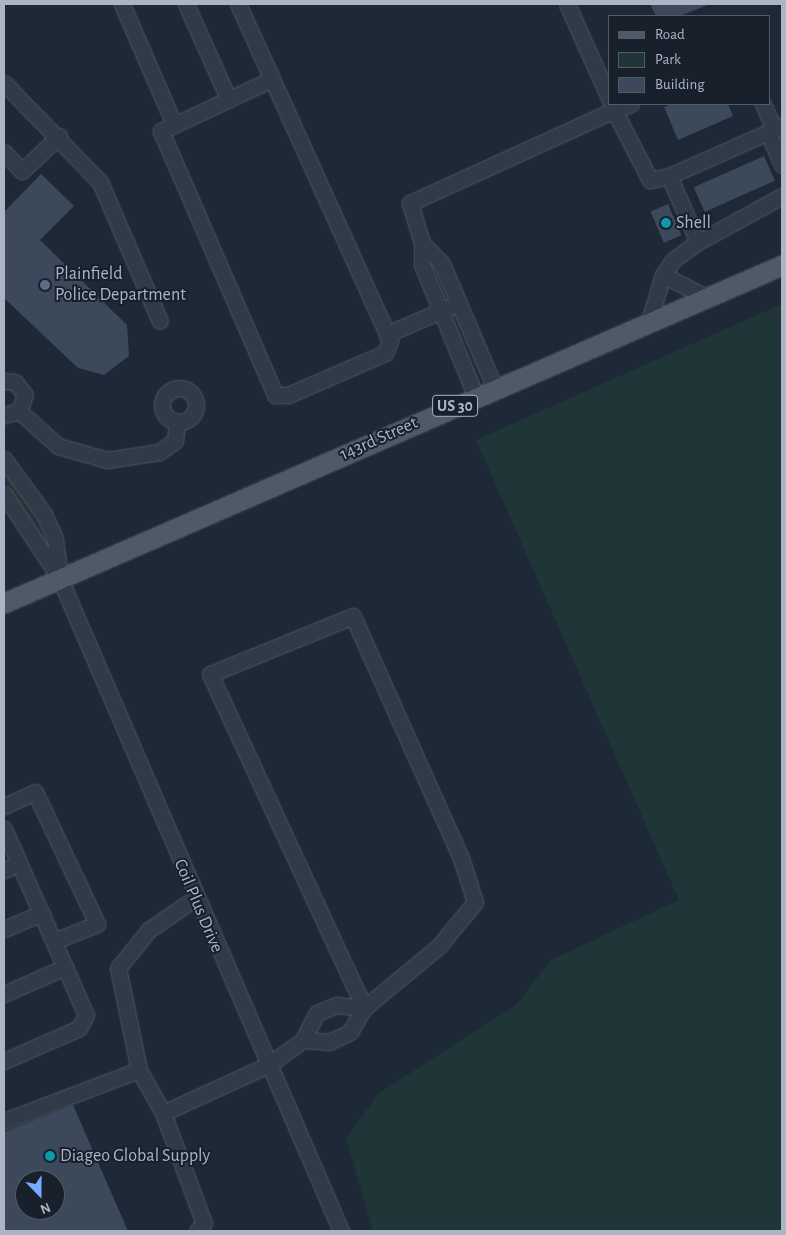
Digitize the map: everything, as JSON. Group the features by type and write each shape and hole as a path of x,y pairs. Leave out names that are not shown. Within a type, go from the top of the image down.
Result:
{"main road":[{"name":"143rd Street","path":"4,603 649,321 782,265"}],"street":[{"path":"122,4 173,122"},
{"path":"186,4 228,98"},
{"path":"238,4 272,79 390,341 385,353 288,395 275,395 162,139 164,126 272,79"},
{"path":"567,4 608,83"},
{"path":"4,83 59,136 100,182 160,321"},
{"path":"476,397 422,266 422,244 410,204 617,105"},
{"path":"619,105 650,180 669,176 775,129"},
{"path":"764,105 775,129 782,165"},
{"path":"4,152 22,171 59,136"},
{"path":"669,176 698,242"},
{"path":"649,321 663,275 673,260 698,242 782,196"},
{"path":"422,244 442,264 495,388"},
{"path":"663,275 706,297"},
{"path":"387,334 459,303"},
{"path":"4,381 15,382 23,390 25,401 19,411 4,415"},
{"path":"19,411 58,446 107,460 159,452 175,441 177,422"},
{"name":"Coil Plus Drive","path":"4,459 44,514 55,539 60,579"},
{"name":"Coil Plus Drive","path":"4,494 60,579 194,898 340,1231"},
{"path":"303,1040 329,1042 350,1032 364,1008 439,946 475,902 461,858 352,616 210,674 364,1008"},
{"path":"4,806 35,792 97,924 54,942"},
{"path":"4,829 66,967 85,1022 4,1061"},
{"path":"4,870 19,863"},
{"path":"194,898 149,930 118,968 139,1070 163,1113 204,1223 197,1231"},
{"path":"4,929 42,912"},
{"path":"4,994 66,967"},
{"path":"163,1113 268,1065 303,1040 317,1013 336,1005 364,1008"},
{"path":"4,1121 139,1070"}],"green space":[{"path":"782,304 782,1231 373,1231 346,1138 379,1093 516,1005 551,960 679,900 476,440"},
{"path":"4,468 31,505 47,545 4,480"}],"building":[{"path":"650,4 710,4 682,15 656,15"},
{"path":"669,105 728,105 733,116 678,140 664,107"},
{"name":"Shell","path":"764,156 775,181 705,212 694,187"},
{"name":"Plainfield Police Department","path":"41,174 74,206 40,240 127,325 129,356 104,375 78,368 4,298 4,212"},
{"name":"Shell","path":"668,204 681,235 664,243 651,211"},
{"name":"Diageo Global Supply","path":"73,1105 128,1231 4,1231 4,1132"}],"place":[{"name":"Shell","path":"666,223"},
{"name":"Plainfield Police Department","path":"45,285"},
{"name":"Diageo Global Supply","path":"50,1156"}]}
